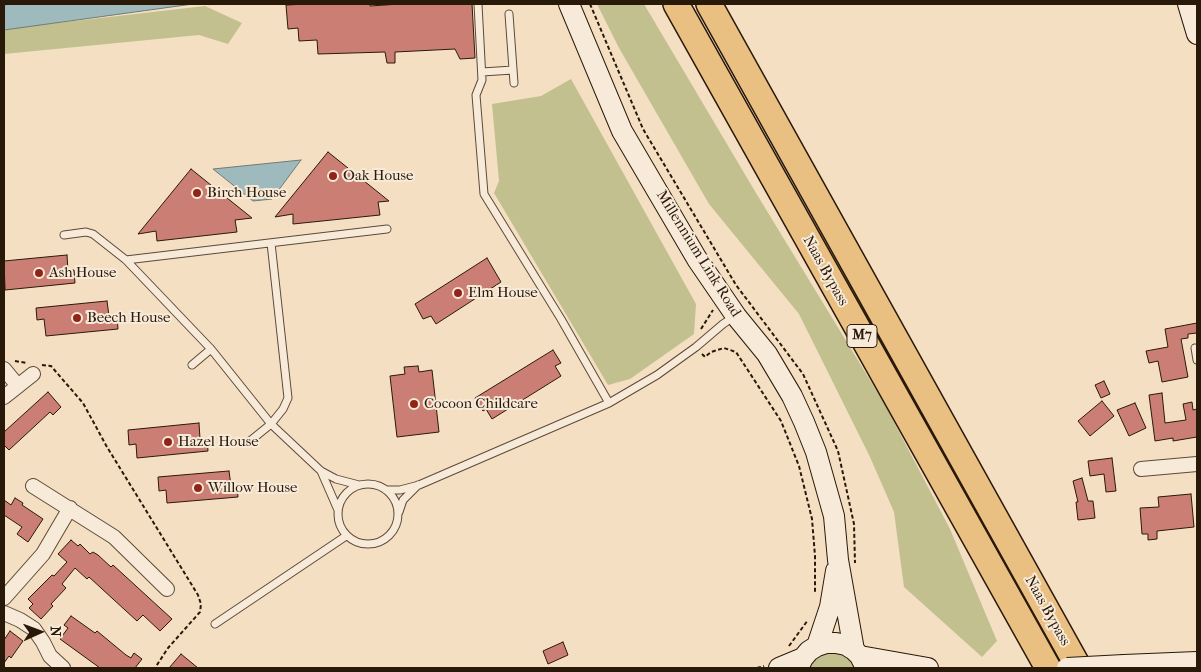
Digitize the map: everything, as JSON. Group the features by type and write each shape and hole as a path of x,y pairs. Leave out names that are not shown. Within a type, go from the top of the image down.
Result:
{"highway":[{"name":"Naas Bypass","path":"676,4 1048,668"},
{"name":"Naas Bypass","path":"709,4 1078,668"}],"main road":[{"name":"Millennium Link Road","path":"570,4 622,131 698,259 736,316 767,354 792,396 816,452 834,516 838,560 860,658"},
{"path":"1188,4 1197,34"},
{"name":"Millennium Link Road","path":"806,658 830,607 838,560"},
{"path":"777,661 806,658 826,643 836,643 846,645 860,658 928,668"},
{"path":"1067,668 1197,662"}],"street":[{"path":"6,365 18,386"},
{"path":"4,397 33,374"},
{"path":"1142,469 1197,464"},
{"path":"33,486 114,537 167,589"},
{"path":"4,598 43,554 70,508"},
{"path":"4,613 20,620 34,630 50,656 62,668"}],"lane":[{"path":"478,4 482,80 476,95 484,194 561,319 609,403"},
{"path":"509,14 514,83"},
{"path":"482,72 513,70"},
{"path":"126,260 387,230"},
{"path":"64,235 86,232 93,234 126,260 211,349 271,424 321,471 336,479 359,485 378,486 386,490 393,498 397,507 398,517"},
{"path":"250,441 271,424 283,409 288,398 271,243"},
{"path":"386,490 400,490 419,485 609,403 657,375 736,316"},
{"path":"1195,348 1197,360"},
{"path":"192,365 211,349"},
{"path":"321,471 338,510 338,520 341,528 346,536 354,542 363,544 373,544 382,541 390,535 396,527 403,500 419,485"},
{"path":"338,510 345,495 359,485"},
{"path":"214,624 346,536"}],"path":[{"path":"705,357 711,352 724,348 736,352 781,421 799,466 812,519 815,593"},
{"path":"6,365 51,366 83,403 107,447 198,595 201,604 200,612 195,620 168,648 154,668"},
{"path":"757,668 777,661 808,620"}],"shaded area":[{"path":"597,4 644,4 884,403 950,529 997,641 982,657 904,587 894,512 870,457 799,314 709,204 619,48"},
{"path":"205,6 242,23 228,44 199,35 4,54 4,29"},
{"path":"571,79 696,304 694,334 630,379 608,385 494,193 499,181 492,104 541,96"},
{"path":"824,651 842,652 858,668 806,668 809,662"}],"water":[{"path":"193,4 4,30 4,5"},
{"path":"301,160 272,199 253,201 213,169"}],"building":[{"path":"370,4 370,6 472,4 475,58 460,59 455,49 395,52 395,63 387,63 385,52 318,54 317,40 299,41 298,28 288,29 286,5"},
{"name":"Oak House","path":"328,152 389,201 378,202 380,215 293,224 293,214 275,217"},
{"name":"Birch House","path":"191,169 252,218 235,220 237,232 157,241 156,231 138,234"},
{"name":"Ash House","path":"67,255 68,271 74,270 75,283 5,290 4,261"},
{"name":"Elm House","path":"487,258 501,282 436,324 431,316 423,319 415,304"},
{"name":"Beech House","path":"107,301 109,316 117,316 118,329 46,336 44,319 37,320 36,308"},
{"path":"1197,323 1197,333 1188,334 1188,338 1181,339 1188,377 1162,382 1158,361 1149,363 1146,351 1168,347 1165,329"},
{"path":"553,350 561,363 555,366 561,376 492,419 486,409 483,411 475,398"},
{"name":"Cocoon Childcare","path":"418,366 419,372 432,370 439,432 397,437 390,376 405,374 404,367"},
{"path":"1104,381 1110,394 1101,398 1095,385"},
{"path":"48,392 61,407 53,415 50,412 9,450 4,445 4,432"},
{"path":"1162,393 1165,423 1186,420 1183,404 1192,402 1193,410 1197,409 1197,437 1173,441 1173,438 1155,441 1149,395"},
{"path":"1102,401 1114,416 1090,436 1078,421"},
{"path":"1135,403 1146,428 1129,436 1117,410"},
{"name":"Hazel House","path":"199,423 200,439 207,439 208,451 137,458 136,444 129,445 128,430"},
{"path":"1112,458 1116,491 1106,492 1104,474 1090,476 1088,461"},
{"name":"Willow House","path":"229,471 231,486 237,485 238,497 167,503 166,490 159,491 158,477"},
{"path":"1082,478 1088,501 1093,501 1095,518 1078,520 1076,502 1078,502 1073,481"},
{"path":"1191,494 1194,527 1157,531 1157,539 1148,540 1148,534 1142,534 1140,508 1159,507 1158,497"},
{"path":"15,498 43,519 28,542 17,534 22,527 4,515 4,500 11,505"},
{"path":"71,540 78,546 80,544 90,554 93,552 98,555 111,567 113,565 172,619 160,631 143,615 137,621 89,577 87,579 75,568 62,584 66,588 51,604 53,606 41,619 29,608 33,604 28,599 67,562 58,554"},
{"path":"71,616 95,633 97,631 126,655 131,658 134,653 142,659 135,668 100,668 60,639 68,628 64,625"},
{"path":"10,631 23,641 11,658 9,656 4,663 4,640"},
{"path":"563,642 568,655 548,664 543,651"},
{"path":"181,654 198,668 169,668"}],"place":[{"name":"Oak House","path":"333,176"},
{"name":"Birch House","path":"197,193"},
{"name":"Ash House","path":"39,273"},
{"name":"Elm House","path":"458,293"},
{"name":"Beech House","path":"77,318"},
{"name":"Cocoon Childcare","path":"414,404"},
{"name":"Hazel House","path":"168,442"},
{"name":"Willow House","path":"198,488"}]}
